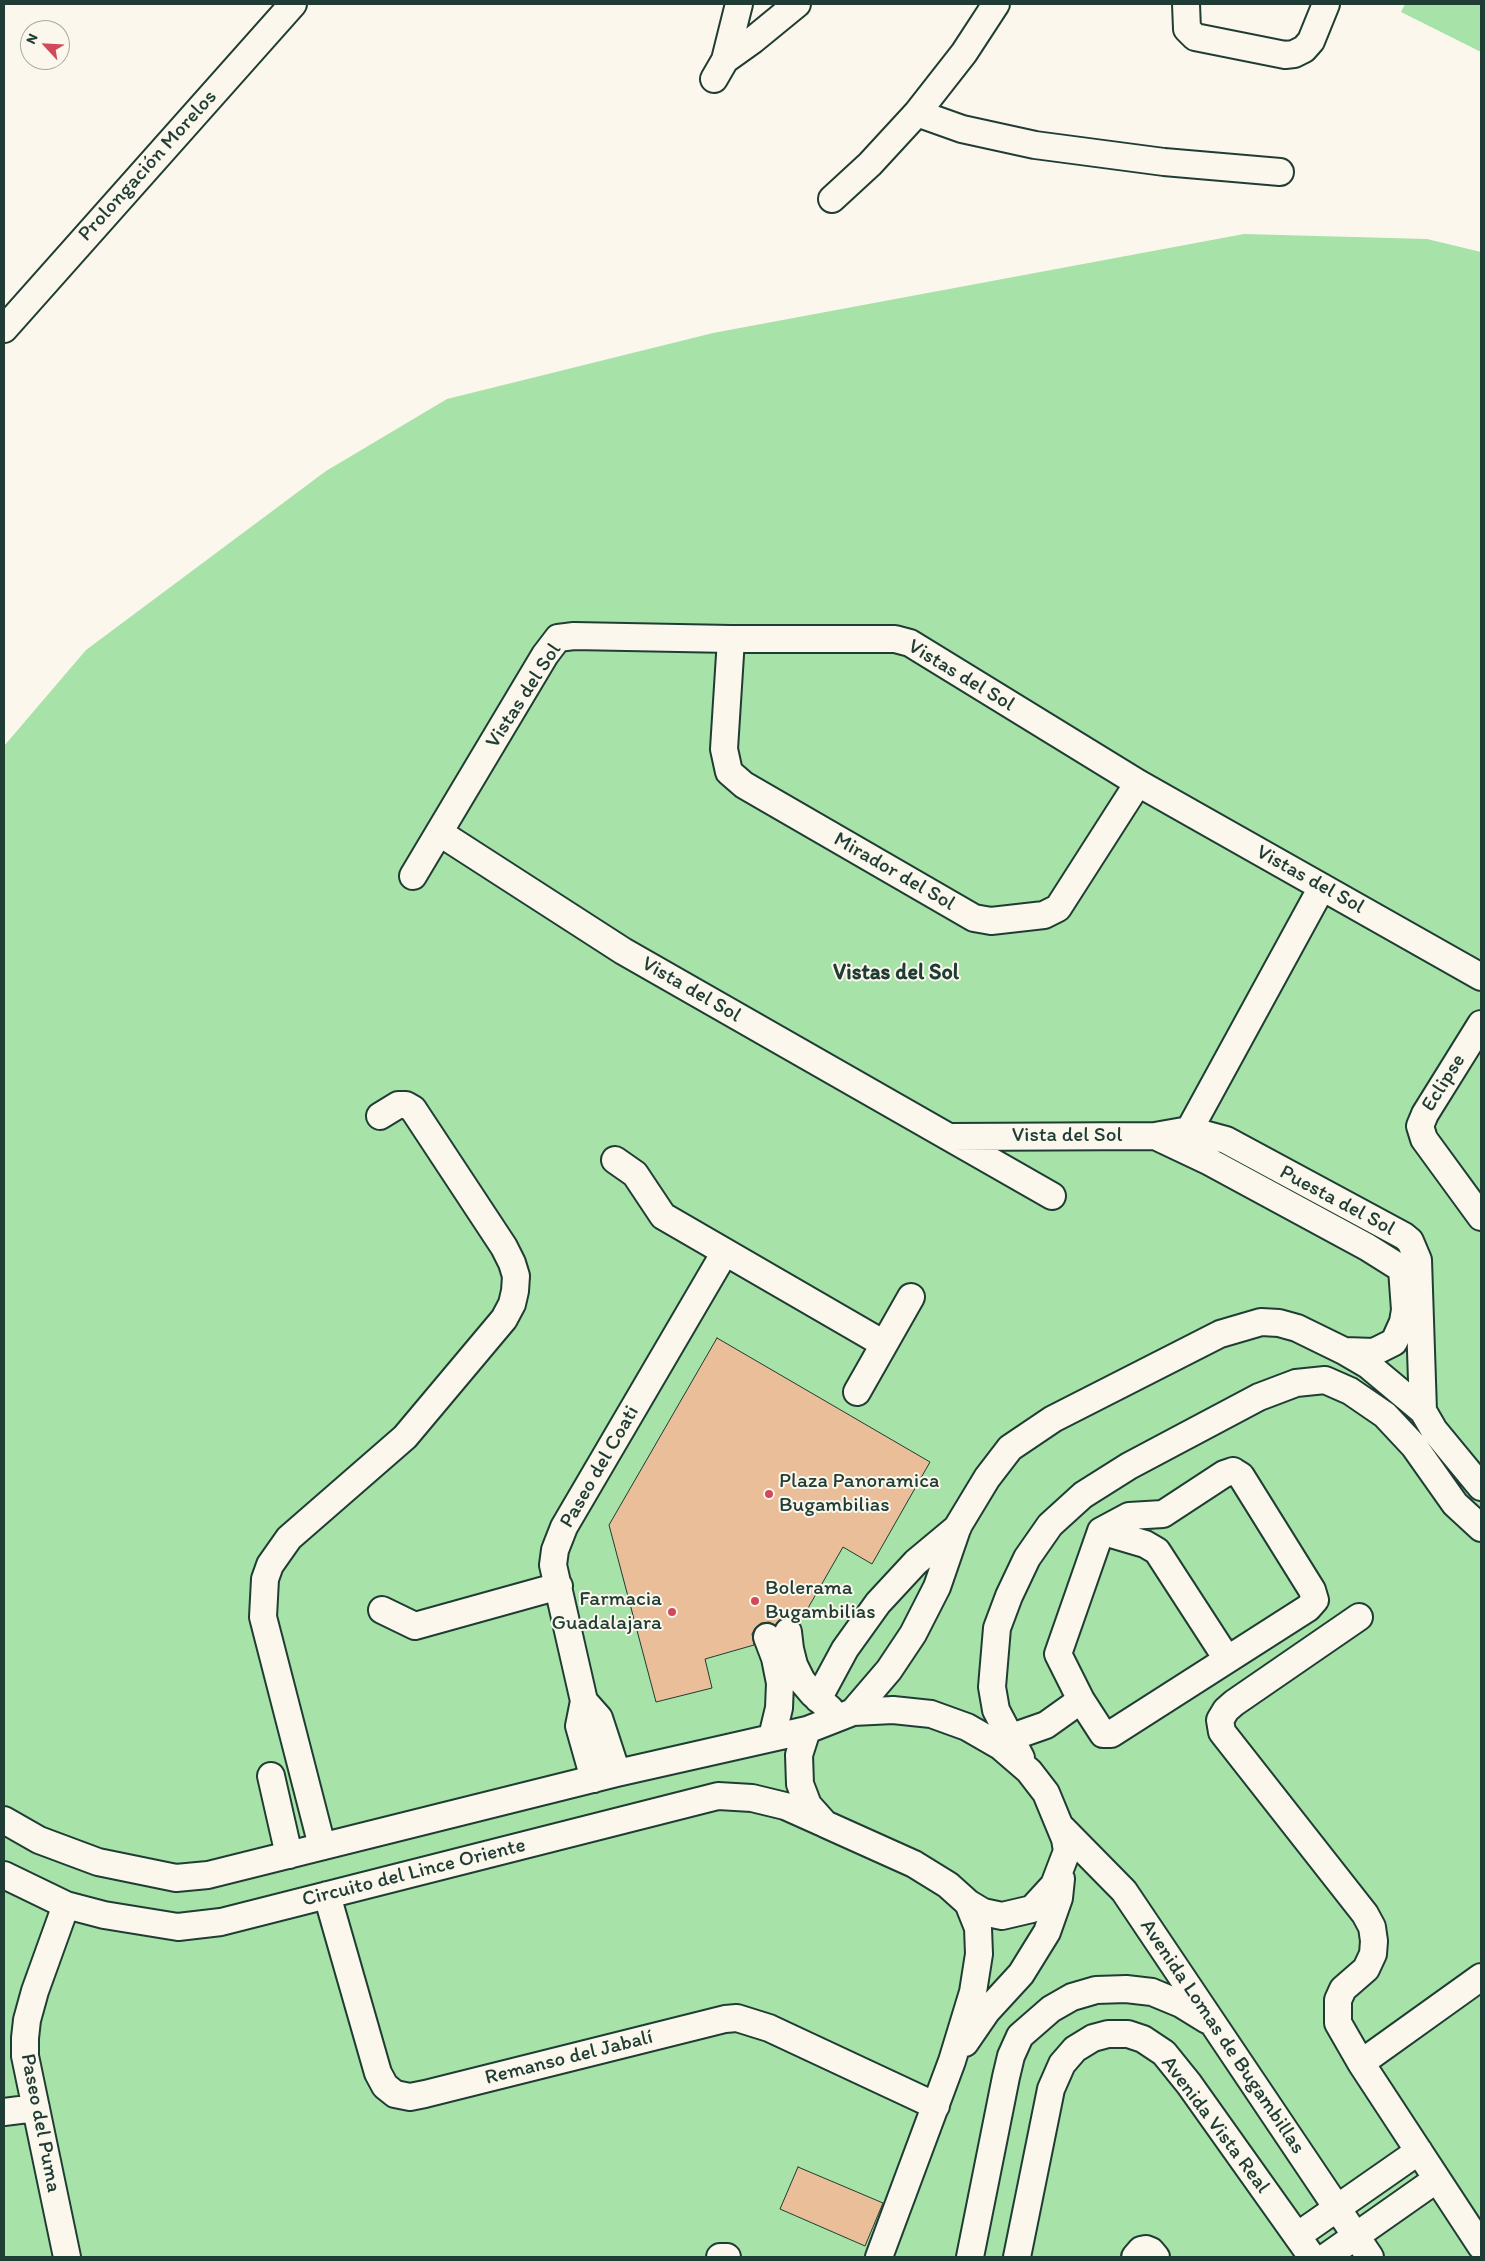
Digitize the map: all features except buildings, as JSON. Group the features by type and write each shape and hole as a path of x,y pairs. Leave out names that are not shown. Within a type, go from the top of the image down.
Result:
{"street":[{"name":"Prolongación Morelos","path":"4,329 293,4"},
{"path":"739,4 720,69 797,4"},
{"path":"832,199 870,164 917,113 964,53 996,4"},
{"path":"1186,4 1187,29 1195,37 1285,55 1304,49 1311,41 1326,4"},
{"path":"917,113 962,129 1035,145 1164,162 1280,172"},
{"name":"Vistas del Sol","path":"413,876 545,655 558,638 574,636 888,639 905,641 1138,783 1481,977"},
{"name":"Mirador del Sol","path":"731,639 724,749 729,772 744,786 974,918 991,921 1044,915 1058,908 1138,783"},
{"name":"Vista del Sol","path":"440,833 623,951 1052,1196"},
{"path":"1185,1138 1322,887"},
{"name":"Eclipse","path":"1481,1024 1425,1114 1420,1126 1424,1139 1481,1218"},
{"path":"322,1846 263,1617 265,1579 270,1565 289,1538 405,1437 504,1319 512,1304 515,1291 516,1276 504,1247 414,1109 406,1104 398,1105 380,1116"},
{"name":"Vista del Sol","path":"948,1137 1155,1136 1185,1138"},
{"name":"Puesta del Sol","path":"1185,1138 1226,1140 1410,1241 1410,1264 1422,1411"},
{"name":"Puesta del Sol","path":"1185,1138 1367,1247 1410,1264"},
{"path":"615,1160 635,1174 663,1216 884,1344"},
{"path":"1367,1247 1379,1223"},
{"name":"Paseo del Coati","path":"606,1776 599,1718 584,1701 553,1564 555,1550 564,1527 725,1252"},
{"name":"Puesta del Sol","path":"1344,1350 1374,1352 1394,1342 1404,1322 1410,1264"},
{"path":"857,1392 911,1297"},
{"path":"847,1714 889,1670 913,1634 937,1587 958,1526 986,1478 1010,1448 1053,1419 1220,1334 1261,1322 1279,1323 1297,1328 1344,1350 1368,1365 1422,1411 1434,1430 1481,1487"},
{"path":"1028,1771 996,1710 992,1686 997,1628 1009,1596 1027,1558 1050,1525 1083,1494 1129,1466 1259,1397 1296,1383 1325,1380 1350,1391 1385,1415 1414,1446 1455,1504 1481,1528"},
{"path":"1233,1471 1241,1476 1312,1590 1315,1600 1308,1608 1228,1659 1111,1734 1100,1732 1060,1661 1058,1650 1101,1531 1129,1516 1163,1514 1228,1472 1233,1471"},
{"path":"818,1699 844,1649 878,1603 916,1562 958,1526"},
{"path":"1101,1531 1145,1544 1157,1551 1228,1659"},
{"path":"382,1610 416,1626 559,1586"},
{"path":"1359,1617 1234,1703 1226,1710 1220,1720 1222,1732 1365,1914 1372,1927 1373,1954 1366,1969 1343,1989 1338,2000 1338,2023 1361,2063 1481,2246"},
{"path":"772,1737 779,1708 780,1683 775,1658 777,1634 790,1649 794,1665 802,1681 818,1699 847,1714"},
{"path":"1009,1738 1046,1725 1081,1700"},
{"path":"4,1820 39,1840 98,1862 176,1878 208,1875 606,1776 808,1730 847,1714 893,1710 931,1714 967,1727 1000,1746 1028,1771 1046,1793 1061,1827 1067,1851 1062,1868 1054,1885 1032,1909 1002,1916 983,1912 968,1903"},
{"path":"808,1730 799,1755 800,1784 808,1805 825,1824"},
{"path":"271,1776 289,1855"},
{"name":"Circuito del Lince Oriente","path":"4,1875 66,1905 112,1917 178,1927 221,1922 718,1796 752,1798 785,1806 914,1864 948,1886 968,1903"},
{"name":"Avenida Lomas de Bugambillas","path":"1061,1827 1124,1891 1363,2247"},
{"path":"952,2060 988,2011 1021,1974 1046,1932 1059,1898 1062,1868"},
{"name":"Remanso del Jabalí","path":"327,1895 378,2073 385,2086 395,2094 410,2097 425,2094 725,2019 736,2018 770,2028 936,2106"},
{"path":"879,2257 936,2106 973,1992 979,1954 978,1928 968,1903"},
{"name":"Paseo del Puma","path":"66,1905 27,2020 25,2056 67,2257"},
{"path":"1361,2063 1481,1977"},
{"path":"970,2257 1009,2063 1020,2036 1051,2009 1072,1997 1096,1990 1126,1989 1152,1992 1181,2004 1214,2024"},
{"name":"Avenida Vista Real","path":"1017,2257 1051,2089 1062,2064 1075,2049 1092,2038 1108,2034 1128,2034 1143,2039 1164,2053 1189,2084 1312,2257"},
{"path":"4,2112 36,2108"},
{"path":"1297,2236 1419,2151"},
{"path":"1326,2257 1363,2247 1394,2210 1437,2179"},
{"path":"1373,2183 1394,2210"},
{"path":"1135,2257 1141,2250 1146,2249 1151,2251 1156,2257"},
{"path":"720,2257 727,2257"}],"green space":[{"path":"1405,4 1481,4 1481,52 1401,12"},
{"path":"1244,234 1427,239 1481,252 1481,2257 4,2257 4,746 86,650 326,471 447,399 713,333"}],"place":[{"name":"Plaza Panoramica Bugambilias","path":"769,1494"},
{"name":"Bolerama Bugambilias","path":"755,1601"},
{"name":"Farmacia Guadalajara","path":"672,1612"}],"district":[{"name":"Vistas del Sol","path":"896,973"}]}
